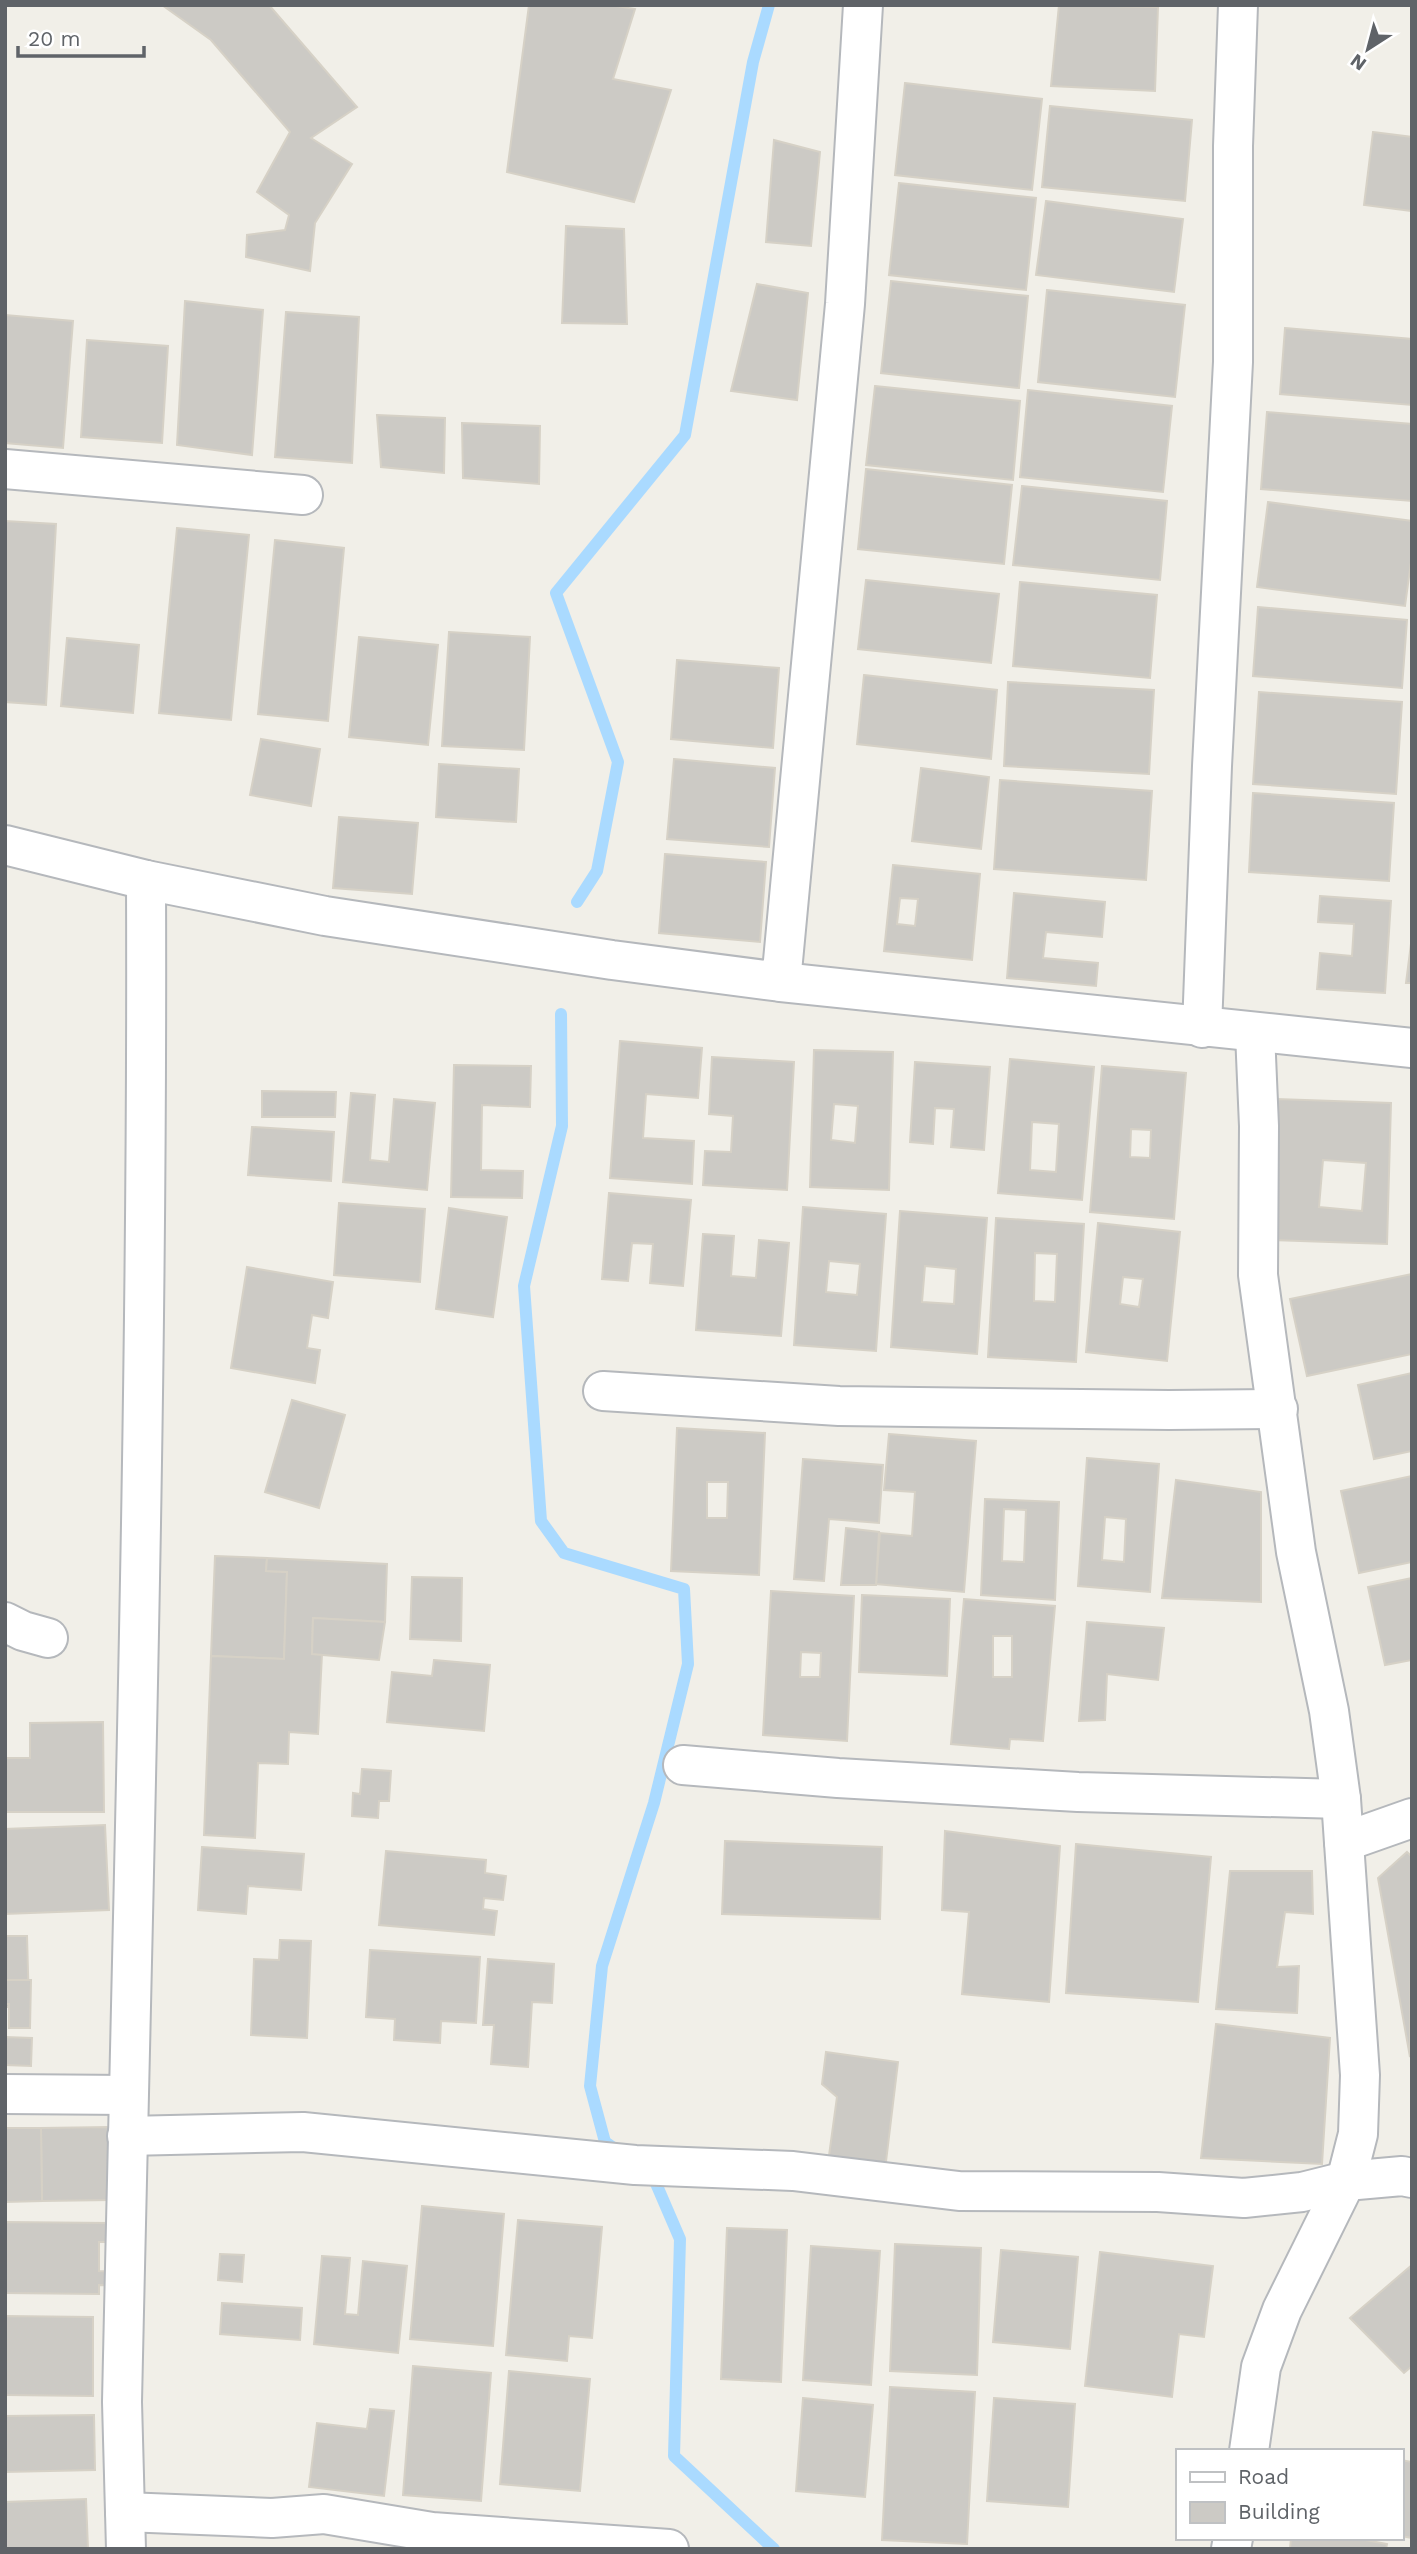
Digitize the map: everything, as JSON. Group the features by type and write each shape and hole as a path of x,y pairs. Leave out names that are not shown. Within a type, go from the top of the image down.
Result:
{"street":[{"path":"781,982 845,304 863,5"},
{"path":"1202,1028 1212,766 1233,362 1233,146 1238,5"},
{"path":"5,469 303,495"},
{"path":"5,845 146,880 326,916 612,960 781,982 1412,1048"},
{"path":"146,880 147,1105 143,1454 122,2402 125,2530 324,2514 432,2532 669,2549"},
{"path":"1249,2449 1261,2367 1282,2310 1346,2181 1358,2134 1360,2076 1341,1799 1329,1711 1296,1552 1258,1275 1259,1126 1255,1033"},
{"path":"603,1391 839,1406 1278,1409"},
{"path":"5,1622 23,1631 48,1638"},
{"path":"683,1765 1078,1792 1341,1799"},
{"path":"1344,1842 1412,1818"},
{"path":"5,2094 128,2095"},
{"path":"127,2136 303,2132 635,2165 793,2171 959,2191 1158,2192 1244,2198 1302,2192 1346,2181 1402,2176 1412,2178"}],"building":[{"path":"162,5 269,5 357,107 311,138 352,164 315,223 310,271 246,257 247,235 285,230 289,215 257,192 290,132 211,40"},
{"path":"529,5 610,5 635,9 613,79 671,90 634,202 507,172"},
{"path":"1059,5 1158,7 1155,91 1051,86"},
{"path":"905,83 1042,99 1032,190 895,175"},
{"path":"1050,106 1192,120 1185,201 1042,187"},
{"path":"1373,132 1412,137 1412,211 1364,205"},
{"path":"774,140 820,152 811,246 766,242"},
{"path":"899,183 1036,198 1026,290 889,275"},
{"path":"1046,201 1183,219 1174,292 1036,275"},
{"path":"566,226 624,229 627,324 562,323"},
{"path":"891,281 1028,296 1019,388 881,373"},
{"path":"757,284 808,293 797,400 731,391"},
{"path":"1047,290 1185,305 1175,397 1038,382"},
{"path":"185,301 263,310 252,455 177,445"},
{"path":"286,312 359,317 352,463 275,457"},
{"path":"5,315 73,321 63,448 5,443"},
{"path":"1285,328 1412,339 1412,405 1280,394"},
{"path":"87,340 168,346 162,443 81,437"},
{"path":"875,386 1020,401 1013,480 866,465"},
{"path":"1028,390 1172,406 1163,492 1020,477"},
{"path":"1267,412 1412,424 1412,501 1261,489"},
{"path":"377,415 445,418 444,473 381,467"},
{"path":"462,423 540,426 539,484 463,478"},
{"path":"866,469 1012,485 1004,564 858,549"},
{"path":"1022,486 1167,501 1160,580 1013,565"},
{"path":"1268,502 1412,521 1412,555 1405,606 1257,587"},
{"path":"5,521 56,524 46,705 5,702"},
{"path":"177,528 249,535 231,720 159,713"},
{"path":"275,540 344,548 328,721 258,714"},
{"path":"866,580 999,594 991,663 858,649"},
{"path":"1020,582 1157,595 1150,678 1013,666"},
{"path":"1258,607 1407,620 1402,688 1253,676"},
{"path":"449,632 530,637 524,750 442,746"},
{"path":"359,637 438,645 428,745 349,737"},
{"path":"67,638 139,645 133,713 61,706"},
{"path":"677,660 779,668 773,748 671,739"},
{"path":"864,675 997,690 991,759 857,744"},
{"path":"1008,682 1154,690 1149,774 1004,766"},
{"path":"1259,692 1402,702 1396,794 1253,784"},
{"path":"261,739 320,749 311,806 250,795"},
{"path":"674,759 775,768 769,847 667,839"},
{"path":"439,764 519,769 516,822 436,817"},
{"path":"921,768 989,777 981,849 912,841"},
{"path":"1000,780 1152,791 1146,880 994,869"},
{"path":"1253,793 1394,803 1389,881 1249,872"},
{"path":"339,817 418,823 412,894 333,888"},
{"path":"665,854 766,862 760,942 659,933"},
{"path":"893,865 980,874 972,960 884,951","holes":["900,898 918,899 915,926 897,924"]},
{"path":"1014,893 1105,902 1102,937 1046,932 1043,958 1098,963 1096,986 1007,978"},
{"path":"1320,896 1391,901 1385,993 1317,989 1320,953 1352,956 1354,924 1318,922"},
{"path":"1412,936 1412,983 1406,983"},
{"path":"620,1041 702,1048 698,1098 646,1094 643,1138 694,1141 692,1184 610,1178"},
{"path":"814,1050 893,1052 889,1190 810,1187","holes":["834,1104 858,1106 855,1143 831,1140"]},
{"path":"712,1057 794,1062 787,1190 703,1185 705,1151 731,1152 733,1116 709,1114"},
{"path":"1010,1059 1094,1067 1082,1200 998,1193","holes":["1032,1122 1059,1124 1056,1172 1030,1170"]},
{"path":"915,1062 990,1067 984,1150 951,1147 954,1109 935,1108 933,1144 910,1142"},
{"path":"454,1065 531,1066 530,1107 482,1105 481,1170 523,1171 522,1198 451,1197"},
{"path":"1102,1066 1186,1073 1174,1219 1090,1212","holes":["1131,1129 1151,1130 1150,1158 1130,1157"]},
{"path":"262,1091 336,1092 335,1117 262,1117"},
{"path":"351,1093 375,1095 370,1160 389,1162 394,1099 435,1103 427,1190 343,1182"},
{"path":"1276,1099 1391,1103 1387,1244 1272,1240","holes":["1323,1160 1366,1163 1362,1211 1319,1207"]},
{"path":"252,1127 334,1132 331,1181 248,1175"},
{"path":"609,1193 691,1200 683,1286 650,1283 653,1244 632,1243 628,1281 602,1279"},
{"path":"339,1203 425,1209 420,1282 334,1275"},
{"path":"803,1207 886,1214 876,1351 794,1345","holes":["829,1261 860,1264 857,1295 826,1292"]},
{"path":"449,1208 507,1217 493,1317 436,1309"},
{"path":"900,1211 987,1218 977,1354 891,1347","holes":["925,1266 956,1269 954,1304 922,1302"]},
{"path":"996,1218 1084,1224 1076,1362 988,1357","holes":["1035,1253 1057,1254 1055,1302 1034,1301"]},
{"path":"1098,1223 1180,1232 1167,1361 1086,1352","holes":["1123,1277 1143,1279 1139,1307 1120,1304"]},
{"path":"703,1234 734,1236 731,1276 756,1278 759,1240 789,1243 781,1336 696,1330"},
{"path":"247,1267 333,1282 328,1318 312,1315 307,1348 320,1350 315,1383 231,1368"},
{"path":"1412,1274 1412,1354 1307,1376 1290,1299"},
{"path":"1412,1373 1412,1451 1374,1459 1358,1385"},
{"path":"292,1400 345,1415 319,1508 265,1492"},
{"path":"677,1428 765,1433 759,1575 671,1571","holes":["707,1482 728,1482 727,1518 707,1518"]},
{"path":"889,1434 976,1441 964,1592 876,1584 880,1533 912,1536 915,1492 884,1490"},
{"path":"1087,1458 1159,1464 1150,1592 1078,1586","holes":["1105,1517 1126,1519 1124,1562 1102,1560"]},
{"path":"803,1459 883,1465 879,1523 829,1519 824,1581 794,1579"},
{"path":"1412,1476 1412,1562 1359,1573 1341,1491"},
{"path":"1176,1480 1261,1492 1261,1602 1162,1598"},
{"path":"985,1499 1059,1502 1055,1600 981,1595","holes":["1004,1509 1026,1510 1024,1562 1002,1561"]},
{"path":"846,1528 879,1532 876,1585 841,1585"},
{"path":"215,1556 267,1558 266,1571 287,1572 284,1659 211,1656"},
{"path":"267,1558 387,1564 385,1622 313,1618 312,1654 322,1654 318,1734 289,1732 288,1764 258,1763 255,1838 204,1835 211,1656 284,1659 287,1572 266,1571"},
{"path":"412,1577 462,1578 461,1641 410,1639"},
{"path":"1412,1578 1412,1660 1385,1665 1368,1587"},
{"path":"771,1591 854,1596 847,1741 763,1735","holes":["801,1652 821,1653 820,1677 800,1677"]},
{"path":"862,1595 950,1599 947,1676 859,1672"},
{"path":"964,1599 1055,1606 1043,1741 1010,1739 1009,1749 951,1744","holes":["993,1636 1012,1636 1012,1677 993,1677"]},
{"path":"313,1618 385,1622 379,1660 312,1654"},
{"path":"1087,1622 1164,1628 1158,1680 1107,1674 1105,1720 1079,1721"},
{"path":"434,1660 490,1665 484,1731 387,1722 392,1672 432,1676"},
{"path":"103,1722 104,1812 5,1812 5,1758 30,1758 30,1723"},
{"path":"362,1769 391,1771 389,1801 379,1801 378,1818 352,1816 353,1793 360,1794"},
{"path":"105,1825 109,1910 5,1914 5,1829"},
{"path":"945,1831 1060,1846 1049,2002 962,1994 969,1912 942,1910"},
{"path":"725,1841 882,1847 880,1919 722,1914"},
{"path":"1076,1844 1211,1857 1198,2002 1066,1993"},
{"path":"202,1847 304,1854 301,1890 248,1886 246,1914 198,1910"},
{"path":"386,1851 486,1860 485,1873 506,1876 503,1900 484,1898 483,1909 497,1911 494,1935 379,1925"},
{"path":"1407,1852 1412,1857 1410,2057 1378,1878"},
{"path":"1230,1871 1312,1871 1313,1914 1285,1912 1277,1967 1299,1966 1297,2013 1216,2009"},
{"path":"5,1936 27,1936 29,2007 5,2007"},
{"path":"280,1940 311,1941 307,2038 251,2035 254,1959 279,1960"},
{"path":"370,1950 480,1957 476,2023 441,2021 440,2043 394,2040 395,2019 366,2017"},
{"path":"488,1959 554,1964 552,2003 532,2002 528,2067 491,2064 494,2025 483,2025"},
{"path":"5,1980 31,1980 30,2028 9,2028"},
{"path":"1216,2024 1330,2038 1322,2164 1201,2158"},
{"path":"5,2037 32,2038 31,2066 5,2065"},
{"path":"826,2052 898,2062 885,2170 828,2163 837,2097 822,2084"},
{"path":"109,2127 111,2200 42,2201 41,2128"},
{"path":"5,2128 41,2128 42,2201 5,2202"},
{"path":"422,2206 504,2214 493,2346 410,2339"},
{"path":"518,2220 602,2227 592,2338 569,2336 567,2361 506,2355"},
{"path":"5,2222 109,2223 109,2242 99,2242 99,2271 119,2272 119,2286 99,2285 99,2294 5,2293"},
{"path":"727,2228 787,2230 781,2382 721,2379"},
{"path":"895,2244 981,2248 977,2375 890,2371"},
{"path":"811,2246 880,2251 871,2385 803,2380"},
{"path":"1001,2250 1078,2257 1070,2349 993,2342"},
{"path":"1100,2252 1213,2266 1204,2337 1179,2334 1172,2397 1085,2386"},
{"path":"220,2254 244,2255 242,2282 218,2280"},
{"path":"322,2256 350,2258 345,2314 358,2315 363,2261 407,2266 398,2353 314,2344"},
{"path":"1412,2265 1412,2366 1404,2373 1350,2318"},
{"path":"222,2303 302,2308 300,2340 220,2334"},
{"path":"5,2316 93,2317 93,2396 5,2395"},
{"path":"413,2366 491,2373 481,2501 403,2495"},
{"path":"509,2371 590,2379 580,2491 500,2484"},
{"path":"890,2387 975,2392 967,2544 882,2540"},
{"path":"803,2398 873,2405 865,2497 796,2491"},
{"path":"994,2398 1075,2404 1068,2507 987,2501"},
{"path":"370,2409 394,2411 384,2496 309,2487 317,2423 367,2429"},
{"path":"94,2415 95,2470 5,2472 5,2416"},
{"path":"1403,2460 1412,2462 1412,2538 1403,2536"},
{"path":"86,2499 88,2549 5,2549 5,2502"},
{"path":"1291,2540 1366,2540 1387,2544 1386,2549 1290,2549"}],"waterway":[{"path":"577,902 597,871 618,762 556,593 685,435 753,62 769,5"},
{"path":"561,1014 562,1126 524,1286 541,1521 564,1553 684,1589 688,1664 654,1803 602,1966 590,2086 605,2142 619,2152"},
{"path":"647,2175 655,2181 680,2239 674,2456 774,2549"}]}
